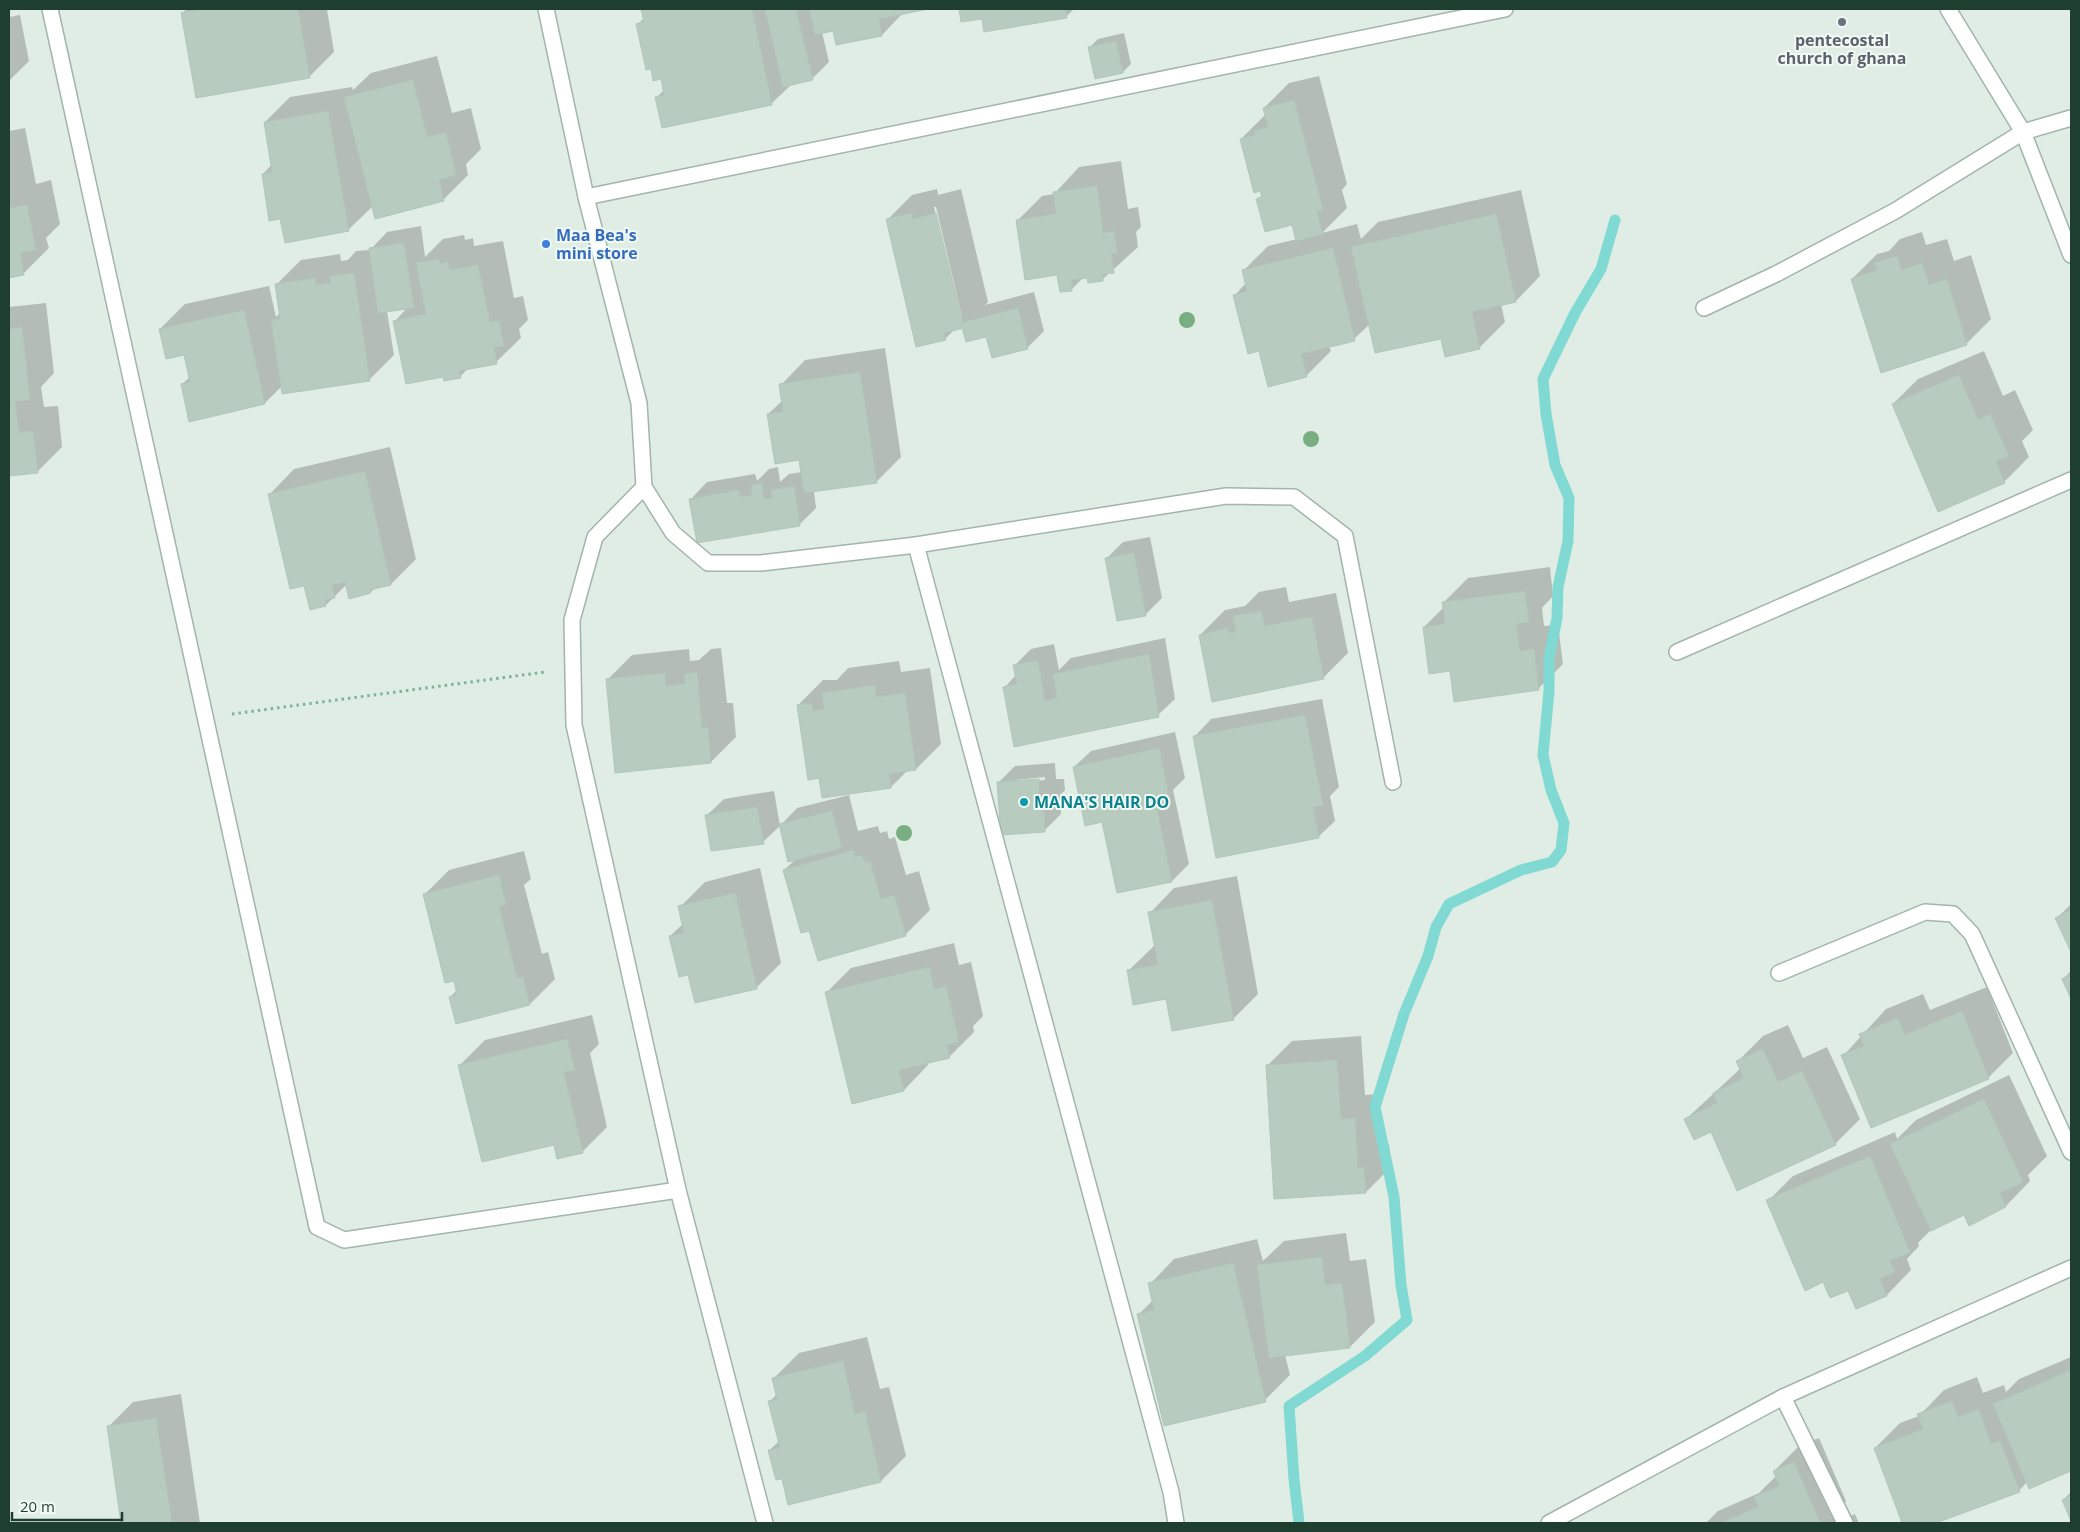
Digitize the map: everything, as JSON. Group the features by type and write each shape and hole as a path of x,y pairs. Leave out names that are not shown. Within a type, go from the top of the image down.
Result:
{"street":[{"path":"50,9 317,1227 344,1240 678,1190"},
{"path":"546,9 586,197 639,403 644,487 673,533 708,563 761,563 916,546 1226,496 1294,497 1345,536 1393,782"},
{"path":"586,197 1505,9"},
{"path":"1948,9 2023,132 2071,255"},
{"path":"1704,308 1776,274 1895,211 2023,132 2071,118"},
{"path":"1677,652 2071,480"},
{"path":"644,487 595,538 572,620 574,725 678,1190 765,1523"},
{"path":"916,546 1171,1492 1176,1523"},
{"path":"1779,973 1925,912 1953,914 1972,934 2071,1152"},
{"path":"1548,1523 1783,1397 2071,1268"},
{"path":"1783,1397 1845,1523"}],"path":[{"path":"206,718 546,672 573,666"}],"building":[{"path":"201,9 298,9 310,78 196,98 181,13"},
{"path":"641,9 752,9 772,105 662,128 655,97 664,95 661,79 653,81 651,69 646,70 636,24 644,22"},
{"path":"765,9 796,9 813,80 783,87"},
{"path":"809,9 928,9 879,19 882,36 836,45 833,31 815,35"},
{"path":"959,9 1065,9 1067,18 984,32 982,19 961,22"},
{"path":"1116,41 1123,73 1095,79 1088,47"},
{"path":"413,80 427,137 446,132 456,175 439,180 444,201 375,219 344,97"},
{"path":"1294,100 1323,210 1317,212 1323,234 1296,241 1292,225 1265,232 1256,199 1262,197 1260,191 1254,193 1240,139 1255,135 1254,131 1268,127 1263,108"},
{"path":"328,111 349,231 285,243 280,219 269,221 262,174 272,172 264,122"},
{"path":"1097,186 1103,233 1114,231 1117,253 1111,254 1114,273 1103,274 1103,281 1088,283 1087,278 1071,280 1072,291 1060,292 1057,275 1025,280 1016,220 1056,214 1053,192"},
{"path":"9,196 11,208 27,205 36,250 20,253 24,275 9,278"},
{"path":"912,213 913,219 936,213 964,328 944,333 946,340 916,347 886,219"},
{"path":"1496,214 1516,302 1472,312 1480,349 1445,357 1441,339 1375,353 1351,247"},
{"path":"404,243 414,308 378,313 369,248"},
{"path":"1333,248 1355,341 1301,354 1307,377 1268,387 1259,351 1248,354 1233,295 1247,291 1242,270"},
{"path":"1897,256 1901,270 1922,263 1929,285 1947,279 1967,345 1881,373 1851,279 1877,270 1874,263"},
{"path":"439,259 440,264 448,262 450,270 478,265 490,322 499,321 504,346 494,347 497,364 459,371 461,378 444,381 443,377 406,384 393,321 426,314 416,263"},
{"path":"354,273 370,381 282,394 271,320 280,319 275,284 315,278 316,285 331,283 330,276"},
{"path":"1018,308 1028,349 992,358 986,337 966,342 961,323"},
{"path":"244,310 265,404 189,422 181,384 190,382 184,355 166,359 159,329"},
{"path":"22,327 30,400 15,401 19,432 33,431 38,473 9,476 9,329"},
{"path":"860,372 877,483 804,493 799,460 775,464 767,414 783,412 779,384"},
{"path":"1959,375 1978,420 1990,414 2009,456 1996,461 2005,483 1938,512 1892,404"},
{"path":"365,471 391,585 370,590 371,593 349,599 345,582 332,585 335,598 325,600 326,606 310,610 304,586 290,589 268,494"},
{"path":"762,483 764,499 772,498 771,490 794,486 800,526 697,543 689,499 739,490 740,497 752,495 751,485"},
{"path":"1134,553 1146,616 1117,621 1105,558"},
{"path":"1525,591 1529,622 1516,624 1520,651 1534,649 1539,690 1454,702 1450,671 1429,674 1423,627 1445,624 1442,602"},
{"path":"1261,611 1265,626 1312,617 1324,679 1212,702 1199,635 1228,628 1229,633 1236,632 1233,616"},
{"path":"1149,654 1159,717 1014,747 1003,687 1017,684 1013,665 1038,660 1045,701 1057,698 1053,674"},
{"path":"697,672 702,728 708,727 711,763 615,773 606,679 665,673 666,686 685,684 684,674"},
{"path":"875,685 876,697 905,693 916,770 889,774 891,788 822,798 819,778 808,780 797,705 812,703 813,711 824,709 822,693"},
{"path":"1305,715 1323,805 1313,807 1319,838 1216,858 1193,736"},
{"path":"1159,748 1169,796 1155,799 1172,882 1117,893 1102,822 1085,826 1073,767"},
{"name":"MANA'S HAIR DO","path":"1039,779 1039,796 1048,795 1049,808 1044,809 1045,832 1001,835 997,782"},
{"path":"757,807 764,844 711,851 705,815"},
{"path":"832,811 842,848 788,862 779,824"},
{"path":"854,850 855,857 862,855 865,863 870,861 881,899 894,895 906,936 818,961 809,931 801,933 783,870"},
{"path":"499,875 506,905 499,907 517,978 523,977 530,1005 456,1024 449,997 457,995 454,981 445,983 423,894"},
{"path":"735,893 757,989 695,1003 688,975 679,977 669,936 684,933 678,906"},
{"path":"1212,900 1234,1020 1172,1031 1166,999 1133,1005 1127,970 1158,965 1148,912"},
{"path":"2071,910 2071,952 2055,918"},
{"path":"929,967 934,989 946,986 959,1042 947,1045 950,1058 899,1070 904,1091 852,1104 825,992"},
{"path":"2071,974 2071,999 2062,979"},
{"path":"1962,1011 1989,1079 1871,1128 1841,1055 1864,1046 1859,1034 1898,1018 1905,1035"},
{"path":"567,1039 575,1070 564,1072 583,1153 557,1159 554,1145 482,1162 458,1065"},
{"path":"1763,1049 1778,1082 1802,1071 1836,1145 1737,1191 1711,1132 1694,1140 1684,1119 1717,1103 1713,1093 1744,1078 1736,1061"},
{"path":"1337,1060 1341,1119 1355,1118 1358,1168 1364,1168 1366,1193 1274,1199 1266,1065"},
{"path":"1984,1099 2023,1182 2000,1193 2006,1207 1969,1226 1964,1215 1931,1231 1890,1144"},
{"path":"1870,1156 1910,1252 1890,1261 1895,1272 1880,1279 1887,1296 1856,1309 1848,1291 1830,1298 1823,1282 1805,1291 1766,1200"},
{"path":"1322,1257 1325,1285 1342,1283 1350,1348 1269,1358 1257,1265"},
{"path":"1233,1263 1266,1402 1164,1426 1137,1314 1154,1310 1148,1283"},
{"path":"843,1361 855,1414 865,1411 881,1482 788,1505 782,1479 776,1480 768,1450 780,1448 768,1401 777,1399 772,1378"},
{"path":"2071,1370 2071,1471 2029,1489 1993,1404"},
{"path":"1952,1401 1958,1417 1979,1409 1991,1444 2000,1441 2020,1492 1936,1523 1902,1523 1874,1448 1923,1429 1917,1414"},
{"path":"156,1418 172,1523 121,1523 107,1426"},
{"path":"1794,1462 1820,1523 1721,1523 1758,1507 1754,1497 1780,1486 1773,1471"},
{"path":"2071,1495 2071,1521 2062,1500"}],"waterway":[{"path":"1299,1523 1289,1406 1365,1356 1407,1320 1401,1285 1394,1197 1375,1107 1404,1014 1428,956 1436,927 1449,904 1521,870 1552,862 1561,850 1564,823 1551,790 1543,755 1549,691 1549,658 1557,618 1558,587 1568,541 1569,498 1555,465 1546,414 1543,379 1575,313 1601,269 1615,220"}],"place":[{"name":"pentecostal church of ghana","path":"1842,22"},
{"name":"Maa Bea's mini store","path":"546,244"},
{"name":"MANA'S HAIR DO","path":"1024,802"}]}
